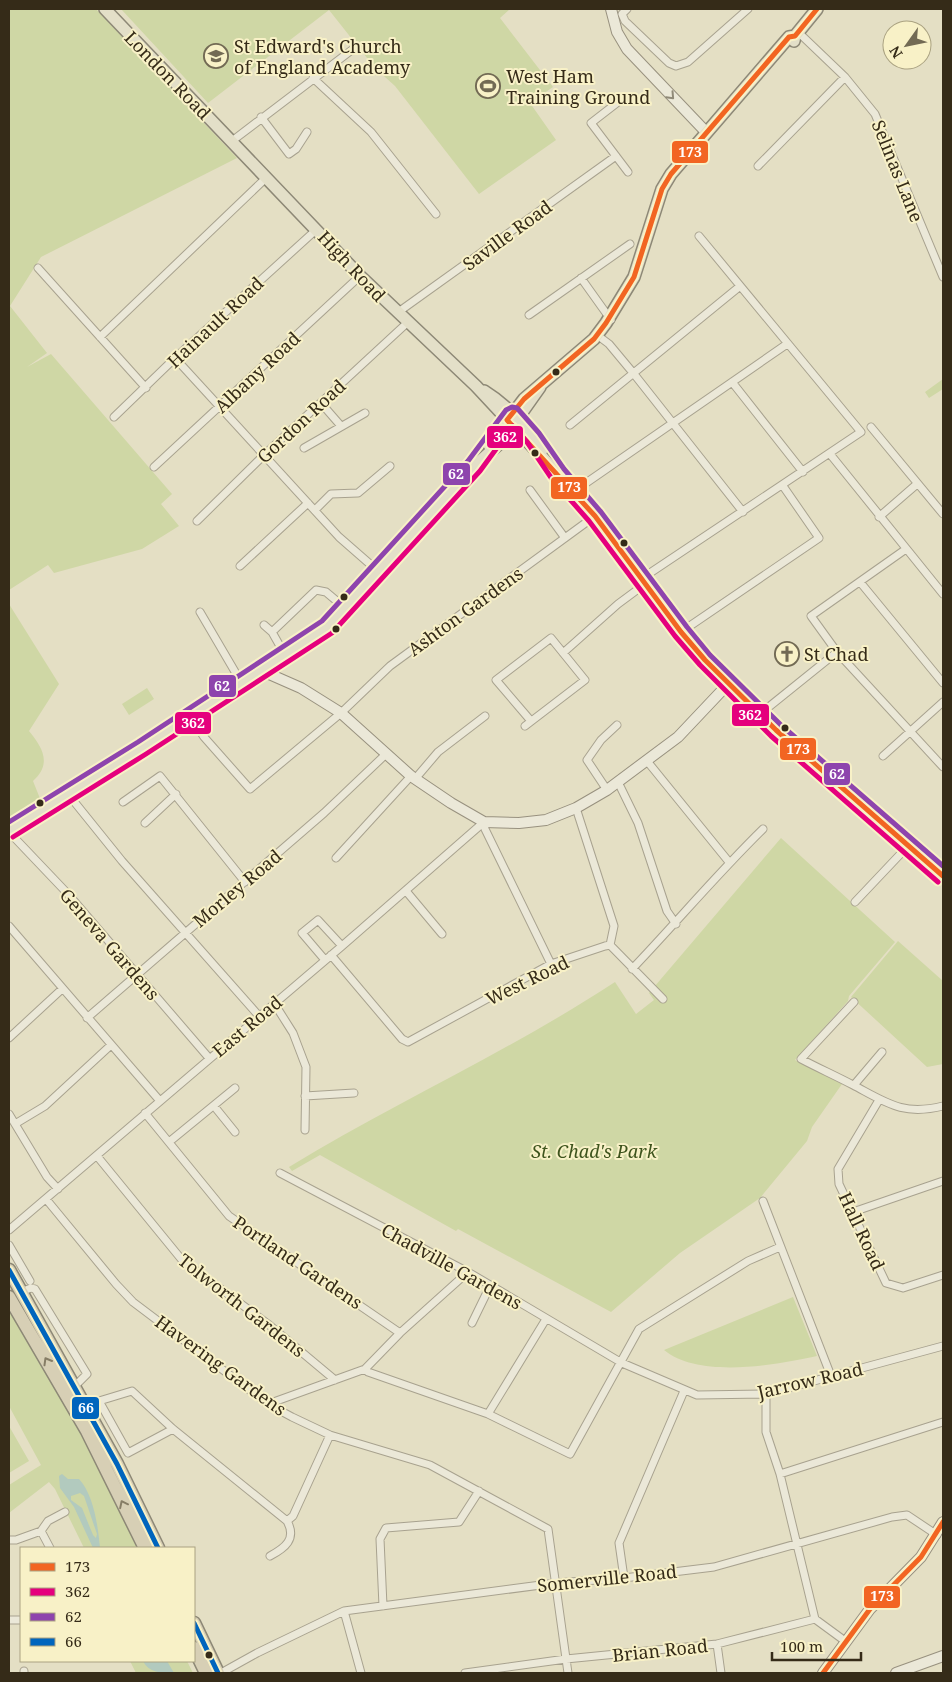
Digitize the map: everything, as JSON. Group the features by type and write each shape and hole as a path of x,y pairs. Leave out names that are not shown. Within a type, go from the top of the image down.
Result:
{"highway":[{"path":"9,1270 117,1464 158,1547"},
{"path":"9,1297 88,1431 145,1547"},
{"path":"195,1625 219,1673"},
{"path":"195,1650 206,1673"}],"main road":[{"name":"London Road","path":"105,9 232,141"},
{"path":"9,831 327,627 474,466 501,442 512,420 540,387 597,335 634,277 662,189 789,37 796,34 817,9"},
{"name":"High Road","path":"232,141 407,323 476,386 498,400 512,420 595,516 681,632 729,683 760,714 943,876"}],"street":[{"path":"611,9 618,32 627,49 705,136"},
{"path":"625,12 624,21 642,40 669,63 676,66 688,62 748,9"},
{"name":"Selinas Lane","path":"796,34 845,77 875,114 943,276"},
{"path":"232,141 261,117 357,46"},
{"path":"758,166 845,77"},
{"path":"313,78 370,132 436,214"},
{"path":"622,99 591,123 628,172"},
{"path":"261,117 289,154 296,149 307,132"},
{"name":"Saville Road","path":"397,313 616,156"},
{"path":"100,337 268,177"},
{"name":"Hainault Road","path":"114,417 175,358 316,229"},
{"path":"563,653 643,582 860,432 699,236"},
{"path":"529,315 630,244"},
{"path":"38,268 146,388"},
{"name":"Albany Road","path":"154,467 360,276"},
{"path":"581,278 608,316"},
{"path":"570,425 739,287"},
{"name":"Gordon Road","path":"197,521 264,455 407,323"},
{"path":"597,335 609,344 634,374 743,512"},
{"path":"574,492 786,344"},
{"path":"175,358 308,503 356,553 379,572"},
{"path":"732,382 804,472"},
{"path":"321,403 341,426"},
{"path":"304,448 365,412"},
{"path":"871,427 943,514"},
{"path":"830,454 943,594"},
{"path":"315,510 331,494 354,494 363,491 390,466"},
{"path":"879,517 917,484"},
{"path":"681,632 820,538 783,486"},
{"path":"530,490 565,538"},
{"path":"240,566 308,503"},
{"name":"Ashton Gardens","path":"189,716 204,737 250,789 341,713 390,666 595,516"},
{"path":"906,549 811,616 837,652 943,767"},
{"path":"860,582 943,683"},
{"path":"272,632 316,590 326,592 345,608"},
{"path":"200,612 241,682"},
{"path":"264,626 272,632 285,655"},
{"path":"525,726 585,680 551,638 496,680 531,721"},
{"path":"760,714 837,652"},
{"path":"260,670 301,688 341,713 385,755 413,778 451,803 484,822 519,823 546,820 576,808 607,790 690,726 729,683"},
{"path":"883,756 943,702"},
{"path":"336,858 438,752 485,716"},
{"path":"607,790 586,760 617,725"},
{"name":"Morley Road","path":"87,1018 324,813 385,755"},
{"path":"646,761 730,862"},
{"path":"123,802 160,776 245,882"},
{"path":"618,782 638,823 667,911 676,924"},
{"path":"68,794 122,861 259,1016"},
{"path":"144,823 176,794"},
{"path":"576,808 614,926 610,945 663,999"},
{"path":"484,822 484,829 551,964"},
{"name":"East Road","path":"9,1230 342,946 484,822"},
{"path":"632,969 676,924 730,862 763,829"},
{"name":"Geneva Gardens","path":"9,831 68,894 136,975 210,1058"},
{"path":"855,902 908,846"},
{"path":"406,891 442,934"},
{"path":"328,958 302,933 318,920 342,946"},
{"path":"9,927 160,1101"},
{"name":"West Road","path":"328,958 402,1039 408,1042 551,964 610,945"},
{"path":"9,1038 62,989"},
{"path":"854,1002 801,1059 854,1085 879,1100 913,1110 925,1111 943,1106"},
{"path":"274,1003 294,1033 306,1067 305,1130"},
{"path":"15,1124 45,1106 111,1045"},
{"path":"854,1085 882,1052"},
{"path":"169,1142 236,1088"},
{"path":"305,1096 354,1093"},
{"name":"Hall Road","path":"879,1100 838,1169 839,1184 886,1283 903,1288 943,1276"},
{"path":"214,1106 235,1132"},
{"path":"9,1114 47,1177 58,1189"},
{"name":"Portland Gardens","path":"145,1114 229,1216 400,1333"},
{"name":"Tolworth Gardens","path":"97,1156 182,1260 268,1324 335,1380"},
{"name":"Chadville Gardens","path":"280,1173 468,1272 622,1363"},
{"path":"853,1212 943,1182"},
{"name":"Havering Gardens","path":"46,1199 133,1302 268,1404 330,1435 430,1464 548,1529 556,1582"},
{"path":"763,1201 831,1376"},
{"path":"9,1245 30,1281"},
{"path":"365,1369 368,1372 488,1414 570,1454 643,1325 748,1261 780,1247"},
{"path":"268,1404 365,1369 400,1333 468,1272"},
{"path":"472,1323 490,1286"},
{"path":"488,1414 546,1318"},
{"name":"Jarrow Road","path":"622,1363 697,1395 766,1394 943,1346"},
{"path":"173,1429 128,1453 99,1401 132,1391 173,1429 287,1522 291,1529 291,1538 283,1549 270,1556"},
{"path":"624,1578 619,1543 684,1391"},
{"path":"766,1394 766,1432 780,1474 815,1619 845,1642"},
{"path":"780,1474 943,1422"},
{"path":"287,1522 293,1516 330,1435"},
{"path":"383,1606 380,1539 382,1532 386,1528 459,1522 479,1491"},
{"path":"9,1540 16,1540 40,1532 48,1521 65,1512"},
{"name":"Somerville Road","path":"219,1673 344,1611 556,1582 624,1578 714,1567 892,1517 907,1515 937,1535"},
{"path":"823,1673 870,1609 921,1557 937,1535 943,1522"},
{"path":"40,1532 49,1547"},
{"path":"556,1582 568,1673"},
{"path":"344,1611 360,1673"},
{"name":"Brian Road","path":"465,1673 566,1659 717,1644 815,1619"},
{"path":"717,1644 721,1673"},
{"path":"896,1673 943,1656"}],"green space":[{"path":"9,9 96,9 237,158 41,257 10,306 47,353 27,367 51,354 172,494 161,504 179,526 142,549 54,573 48,565 9,590"},
{"path":"121,9 510,9 500,18 553,87 530,103 556,140 479,194 395,86 375,68 329,10 208,103"},
{"path":"943,379 943,389 929,398 925,392"},
{"path":"9,604 59,684 29,731 38,744 43,756 42,768 39,775 33,781 41,801 9,821"},
{"path":"147,688 154,699 129,715 122,704"},
{"name":"St. Chad's Park","path":"781,838 895,942 849,996 848,1001 795,1060 842,1084 812,1127 807,1141 760,1198 680,1253 611,1312 458,1229 456,1231 320,1155 292,1171 289,1167 370,1120 535,1031 615,982 636,1014 654,1000 649,993"},
{"path":"898,941 943,981 943,1064 927,1067 851,997"},
{"path":"793,1297 817,1356 760,1366 717,1367 679,1359 664,1350"},
{"path":"9,1308 77,1425 138,1547 84,1547 55,1489 49,1482 9,1513 9,1485 41,1465 9,1406"},
{"path":"9,1426 29,1461 9,1473"},
{"path":"130,1662 188,1662 193,1673 136,1673"}],"shaded area":[{"path":"62,1474 68,1479 79,1479 84,1486 92,1502 100,1547 93,1547 74,1507 60,1488 59,1476","holes":["80,1493 84,1496 97,1534 96,1538 82,1508 71,1500 71,1496"]},
{"path":"144,1662 168,1662 174,1673 152,1670"}],"transit line":[{"name":"173","path":"817,9 795,36 789,37 671,174 662,189 634,277 594,339 524,399 507,420 595,516 681,632 705,660 776,730 943,876"},
{"name":"62","path":"9,822 138,742 322,621 468,461 506,410 512,407 517,408 539,433 564,469 601,512 710,655 781,725 943,866"},
{"name":"362","path":"13,837 146,754 332,633 480,471 513,426 527,442 552,479 589,521 675,636 700,665 771,736 938,882"},
{"name":"66","path":"9,1270 117,1464 158,1547"},
{"name":"173","path":"823,1673 870,1609 921,1557 943,1522"},
{"name":"66","path":"195,1625 218,1673"}],"place":[{"name":"St Edward's Church of England Academy","path":"216,56"},
{"name":"West Ham Training Ground","path":"488,86"},
{"name":"St Chad","path":"787,654"}]}
